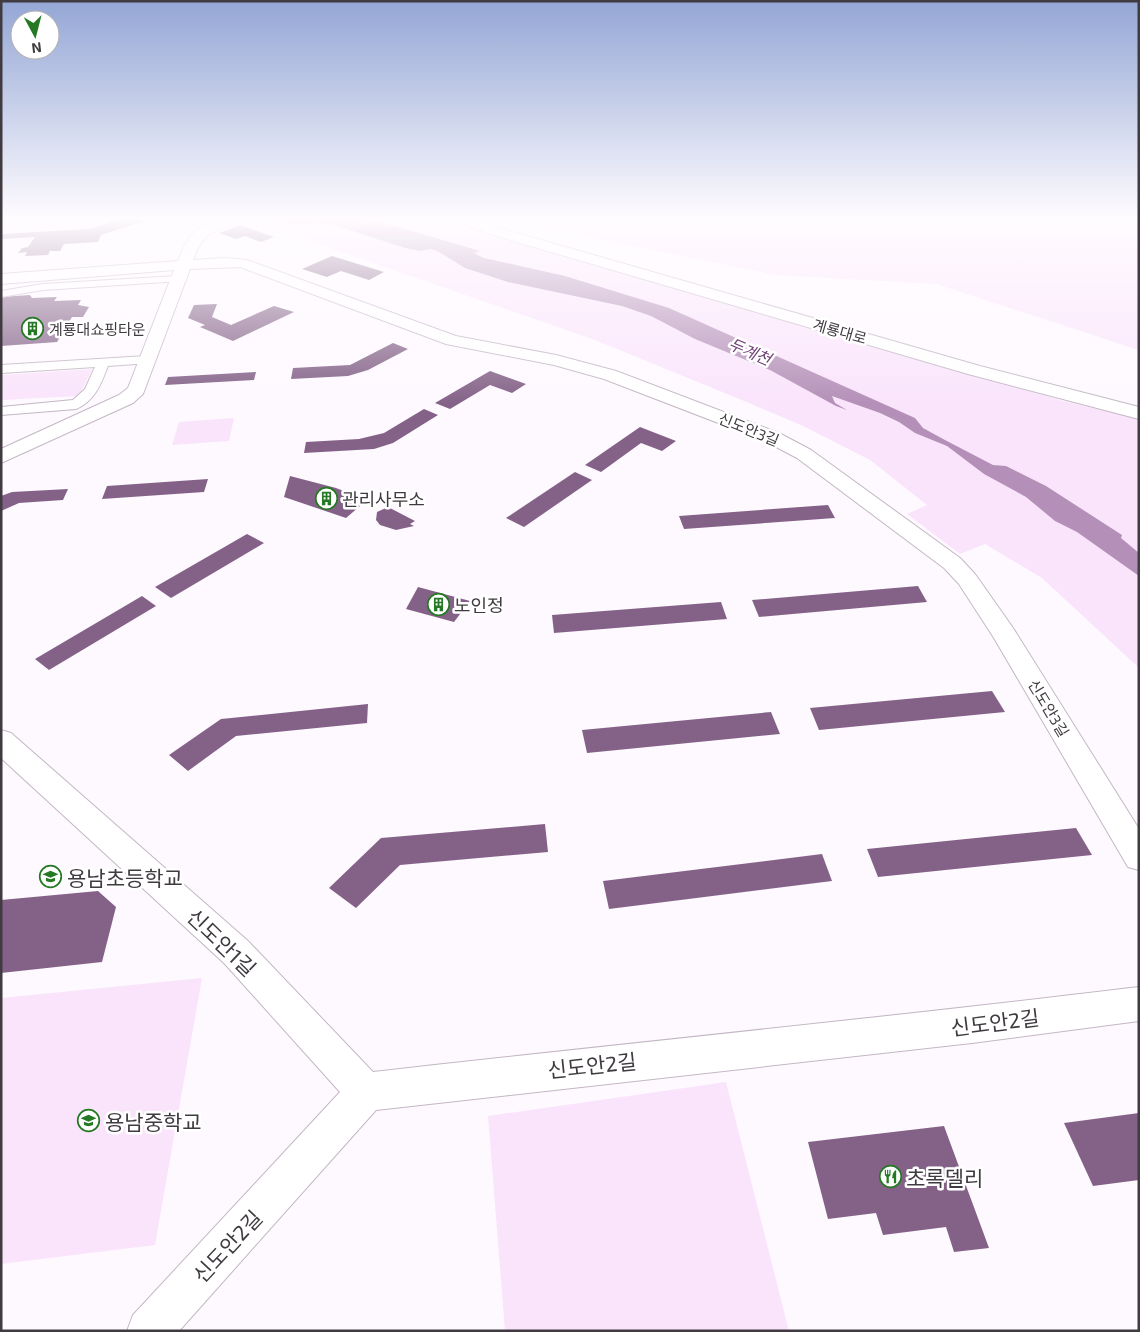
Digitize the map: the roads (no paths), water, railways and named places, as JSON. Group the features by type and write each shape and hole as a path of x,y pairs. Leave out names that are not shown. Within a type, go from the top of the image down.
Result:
{"street":[{"path":"1,294 43,287 115,279"},
{"path":"1,458 126,399 136,390 177,279"},
{"name":"신도안3길","path":"286,279 452,340 556,360 610,375 772,436 804,454 952,563 967,578 1004,634 1139,857"},
{"name":"계룡대로","path":"661,279 882,343 1139,413"},
{"name":"계룡대로","path":"691,279 1139,402"},
{"path":"1,369 146,360"},
{"path":"1,411 71,406 80,403 86,398 103,362"},
{"name":"신도안1길","path":"1,741 236,952 366,1092"},
{"name":"신도안2길","path":"149,1331 366,1092 972,1025 1139,1004"}],"water":[{"name":"두계천","path":"499,279 575,279 669,308 915,418 923,428 993,465 1006,466 1046,486 1122,535 1121,538 1139,553 1139,576 1077,532 1055,521 1026,497 984,474 947,446 915,433 899,422 880,413 832,396 835,403 847,410 836,406 770,370 695,339 651,316 622,306"}],"place":[{"name":"계룡대쇼핑타운","path":"33,329"},
{"name":"관리사무소","path":"326,499"},
{"name":"노인정","path":"438,605"},
{"name":"용남초등학교","path":"51,877"},
{"name":"용남중학교","path":"89,1121"},
{"name":"초록델리","path":"890,1177"}]}
